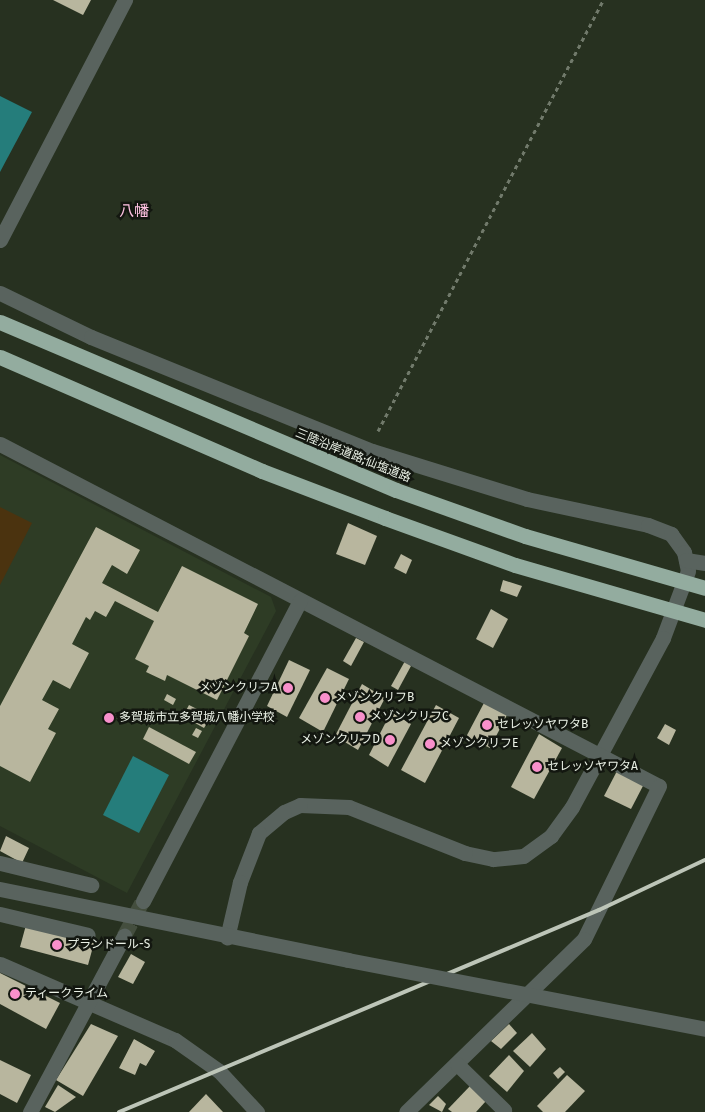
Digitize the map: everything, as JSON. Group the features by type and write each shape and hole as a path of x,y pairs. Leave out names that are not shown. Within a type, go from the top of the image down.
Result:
{"highway":[{"name":"三陸沿岸道路;仙塩道路","path":"0,322 396,490 525,536 705,588"},
{"path":"0,356 262,471 385,518 515,565 705,620"}],"street":[{"path":"0,240 125,0"},
{"path":"0,293 91,337 372,451 527,499 648,525 671,534 686,560 688,571 663,638 572,808 551,836 523,856 493,859 465,853 349,807 315,803 284,812 259,833 248,856 227,938"},
{"path":"0,444 660,786 584,940 406,1112"},
{"path":"686,560 705,563"},
{"path":"143,901 300,601"},
{"path":"0,862 91,885"},
{"path":"0,890 227,938 705,1029"},
{"path":"0,914 88,935"},
{"path":"30,1112 124,936"},
{"path":"0,964 175,1040 218,1071 256,1112"},
{"path":"457,1064 504,1110"}],"path":[{"path":"378,431 602,0"}],"shaded area":[{"name":"多賀城市立多賀城八幡小学校","path":"0,455 271,597 276,611 127,893 0,826"},
{"path":"0,507 32,523 0,585"}],"water":[{"path":"0,96 32,112 0,172"},
{"path":"133,756 169,775 139,833 103,815"}],"building":[{"path":"53,0 91,0 83,15"},
{"path":"348,523 377,536 365,565 336,554"},
{"path":"96,527 140,550 127,574 112,565 102,583 158,612 182,566 258,604 244,633 249,636 217,700 167,675 165,681 146,672 149,666 135,659 154,621 115,601 106,617 95,611 90,620 86,617 72,644 89,653 70,689 53,680 42,700 59,709 48,729 56,733 30,782 0,766 0,706"},
{"path":"401,554 412,560 406,574 394,568"},
{"path":"503,580 522,586 517,597 500,591"},
{"path":"491,609 508,619 493,648 476,639"},
{"path":"356,638 364,642 351,666 343,661"},
{"name":"メゾンクリフA","path":"289,660 310,670 287,717 267,706"},
{"path":"405,661 411,666 398,690 391,686"},
{"name":"メゾンクリフB","path":"327,668 349,679 323,732 299,718"},
{"name":"メゾンクリフC","path":"362,684 385,698 358,750 335,736"},
{"path":"167,694 176,699 173,705 164,700"},
{"name":"セレッソヤワタB","path":"485,701 508,713 490,748 466,737"},
{"path":"189,705 199,710 192,723 182,718"},
{"name":"メゾンクリフE","path":"436,705 459,718 425,783 401,770"},
{"name":"メゾンクリフD","path":"391,712 411,724 388,767 369,755"},
{"path":"200,713 210,718 204,728 195,723"},
{"path":"665,724 676,730 669,745 657,738"},
{"path":"149,727 196,752 189,764 143,739"},
{"path":"196,728 202,731 198,738 192,735"},
{"name":"セレッソヤワタA","path":"539,734 562,748 534,799 511,787"},
{"path":"617,771 644,784 631,809 604,796"},
{"path":"6,836 29,848 22,863 0,851"},
{"name":"プランドール-S","path":"26,925 94,943 88,965 20,947"},
{"path":"131,954 145,962 133,984 118,977"},
{"path":"0,973 60,1003 46,1029 0,1004"},
{"path":"91,1024 118,1036 83,1096 56,1080"},
{"path":"509,1024 517,1033 501,1049 491,1041"},
{"path":"532,1033 546,1049 530,1067 513,1051"},
{"path":"134,1039 155,1051 146,1066 140,1063 135,1075 119,1068"},
{"path":"509,1055 524,1071 507,1092 489,1076"},
{"path":"0,1060 31,1075 17,1103 0,1094"},
{"path":"560,1067 565,1072 558,1079 553,1073"},
{"path":"567,1075 585,1091 565,1112 543,1112 537,1106"},
{"path":"58,1085 76,1097 55,1112 45,1107"},
{"path":"471,1085 486,1101 476,1112 452,1112 448,1109"},
{"path":"206,1094 223,1112 189,1112"},
{"path":"438,1096 446,1104 442,1112 429,1105"}],"tunnel":[{"path":"124,936 143,901"}],"railway":[{"path":"119,1112 599,910 705,860"}],"place":[{"name":"メゾンクリフA","path":"288,688"},
{"name":"メゾンクリフB","path":"325,698"},
{"name":"メゾンクリフC","path":"360,717"},
{"name":"多賀城市立多賀城八幡小学校","path":"109,718"},
{"name":"セレッソヤワタB","path":"487,725"},
{"name":"メゾンクリフD","path":"390,740"},
{"name":"メゾンクリフE","path":"430,744"},
{"name":"セレッソヤワタA","path":"537,767"},
{"name":"プランドール-S","path":"57,945"},
{"name":"ティークライム","path":"15,994"}],"district":[{"name":"八幡","path":"134,212"}]}
